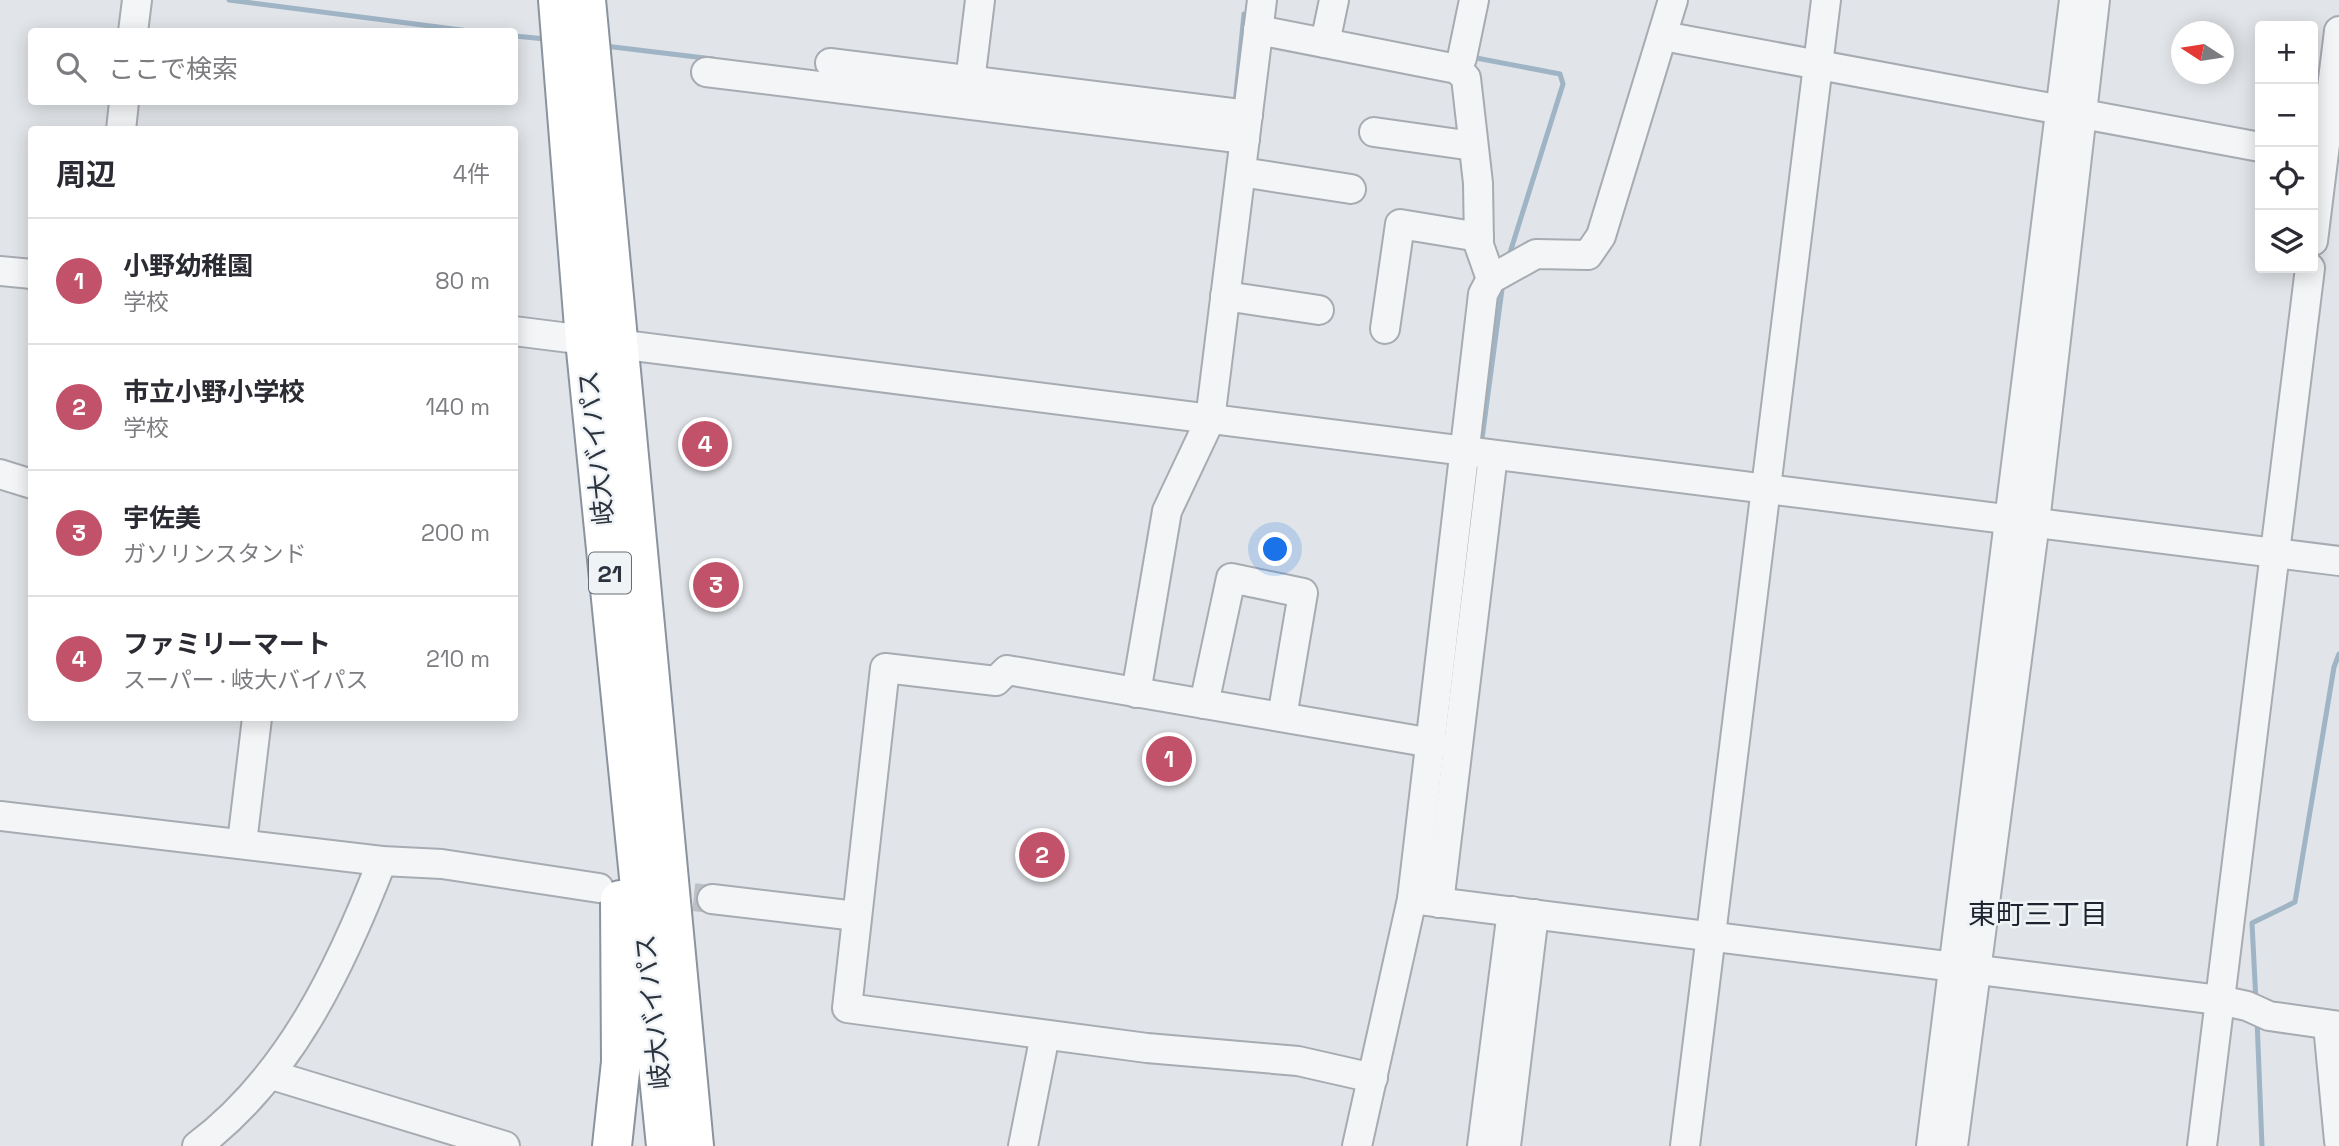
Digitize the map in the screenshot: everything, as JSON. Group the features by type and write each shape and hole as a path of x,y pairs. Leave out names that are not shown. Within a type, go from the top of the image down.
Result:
{"highway":[{"name":"岐大バイパス","path":"564,4 602,342 642,578 694,1146"},
{"name":"岐大バイパス","path":"602,342 620,669 666,1146"},
{"name":"21","path":"642,578 656,591 687,847 715,1146"},
{"name":"21","path":"612,1146 621,1048 620,924 611,691 620,669"}],"street":[{"path":"134,28 137,0"},
{"path":"968,92 980,0"},
{"path":"1136,693 1167,511 1210,420 1262,0"},
{"path":"1325,43 1334,0"},
{"path":"1457,69 1462,58 1474,0"},
{"path":"1357,1146 1373,1078 1425,901 1479,454 1483,294 1491,279 1536,254 1588,255 1601,236 1674,0"},
{"path":"1685,1146 1713,937 1826,0"},
{"path":"2071,114 2074,0"},
{"path":"1931,1146 1964,968 2071,114 2095,0"},
{"path":"1258,30 1457,69 1466,78 1474,146 1479,237 1491,279"},
{"path":"2317,210 2339,31"},
{"path":"1663,36 2255,146"},
{"path":"830,63 968,92"},
{"path":"706,72 968,92 1246,127"},
{"path":"121,126 124,105"},
{"path":"1374,132 1474,146"},
{"path":"1241,172 1351,189"},
{"path":"1385,329 1399,224 1479,237"},
{"path":"0,271 28,274"},
{"path":"2202,1146 2308,273"},
{"path":"1225,296 1319,310"},
{"path":"518,332 2339,561"},
{"path":"1425,901 1432,743 1479,454"},
{"path":"0,474 28,483"},
{"path":"1204,704 1231,578 1303,593 1282,717"},
{"path":"1373,1078 1298,1061 1045,1035 847,1008 885,668 996,681 1007,670 1432,743"},
{"path":"242,843 257,721"},
{"path":"0,816 382,860 442,864 599,888"},
{"path":"197,1146 272,1074 311,1016 382,860"},
{"path":"712,899 856,916"},
{"path":"1425,901 2219,1000 2247,1006 2269,1016 2334,1025 2339,1126"},
{"path":"1482,1146 1523,912"},
{"path":"1506,1146 1523,912"},
{"path":"1953,1146 1964,968"},
{"path":"1023,1146 1045,1035"},
{"path":"272,1074 505,1146"}],"waterway":[{"path":"229,0 446,28"},
{"path":"1235,104 1244,14 1252,15"},
{"path":"518,36 546,39"},
{"path":"605,46 713,59"},
{"path":"1471,57 1560,74 1563,84 1508,259"},
{"path":"1481,446 1503,282"},
{"path":"2256,1002 2252,923 2295,902 2334,667 2339,654"},
{"path":"2257,1019 2262,1146"}],"tunnel":[{"path":"652,893 712,899"}],"place":[{"name":"ファミリーマート","path":"705,444"},
{"name":"宇佐美","path":"716,585"},
{"name":"小野幼稚園","path":"1169,759"},
{"name":"市立小野小学校","path":"1042,855"}],"district":[{"name":"東町三丁目","path":"2038,914"}]}
